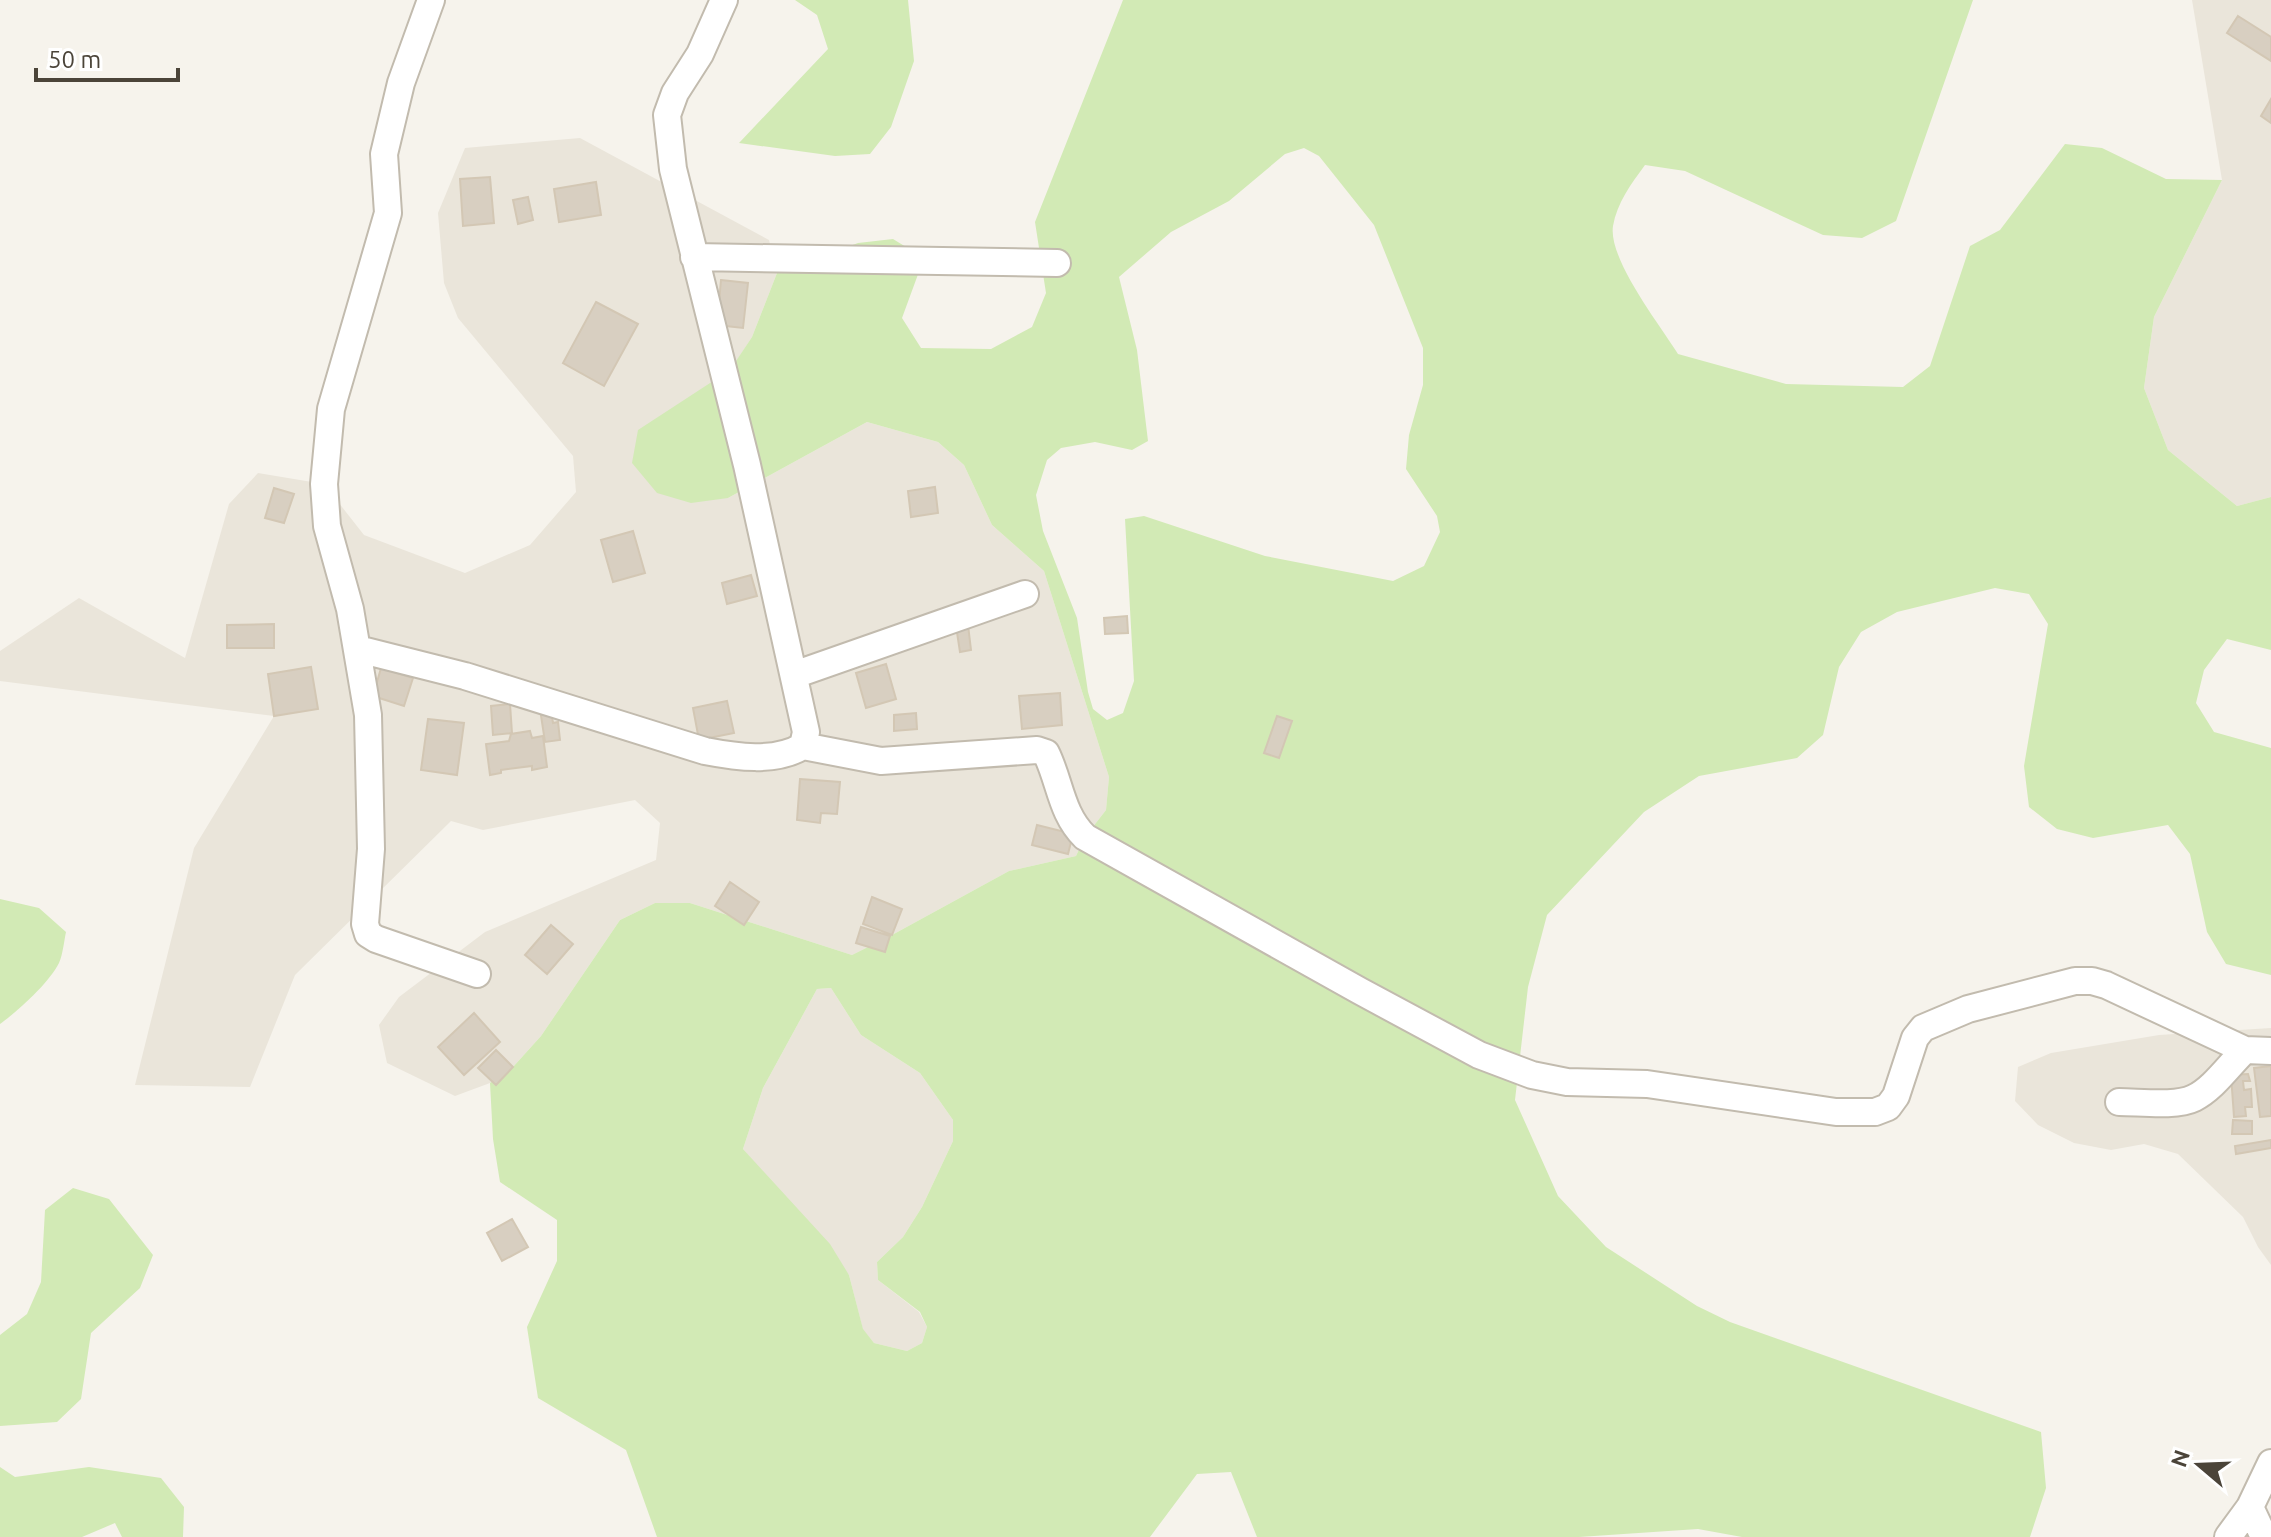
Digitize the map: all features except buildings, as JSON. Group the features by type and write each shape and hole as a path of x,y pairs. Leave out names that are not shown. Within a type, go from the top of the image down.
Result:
{"street":[{"path":"431,0 401,83 384,154 388,213 331,409 324,484 327,526 350,609 368,715 371,849 365,911 368,934 477,974"},
{"path":"724,0 700,54 675,93 667,115 673,169 747,465 794,675 806,732 803,746"},
{"path":"694,257 1057,263"},
{"path":"794,675 1025,594"},
{"path":"358,649 465,676 705,751 742,758 792,753 803,746 881,761 1037,750 1046,753 1065,809 1074,827 1085,837 1465,1048 1532,1075 1567,1082 1647,1084 1836,1112 1875,1112 1888,1107 1896,1096 1915,1038 1923,1028 1968,1009 2075,981 2106,985 2258,1050"},
{"path":"2119,1102 2167,1103 2192,1099 2258,1050"},
{"path":"2228,1537 2250,1507 2271,1463"},
{"path":"2250,1507 2264,1537"}],"shaded area":[{"path":"2192,0 2271,0 2271,497 2237,506 2168,450 2144,388 2154,317 2222,180"},
{"path":"580,138 769,240 777,273 752,337 730,371 728,498 867,422 938,442 964,465 992,525 1044,571 1109,777 1106,810 1085,837 1076,856 1009,871 852,955 690,903 655,903 620,920 541,1036 513,1067 490,1083 455,1096 387,1063 379,1025 399,997 485,932 656,860 660,823 635,800 483,830 451,821 295,975 250,1087 135,1085 194,848 274,716 0,681 0,651 79,598 185,658 229,504 258,473 324,484 364,535 465,573 530,545 576,492 573,456 458,318 444,283 438,213 465,148"},
{"path":"831,988 861,1035 920,1073 953,1120 953,1141 922,1207 903,1237 877,1262 878,1280 919,1312 927,1327 922,1343 907,1351 874,1343 863,1330 849,1275 743,1149 763,1088 817,989"},
{"path":"2271,1028 2271,1265 2243,1217 2178,1154 2144,1144 2111,1150 2074,1143 2038,1125 2015,1101 2018,1067 2051,1053 2159,1035"}],"green space":[{"path":"795,0 908,0 914,61 891,127 870,154 835,156 739,143 828,49 817,15"},
{"path":"1123,0 1973,0 1896,221 1862,238 1823,235 1685,171 1645,165 1621,202 1613,226 1619,256 1637,292 1678,354 1786,384 1903,387 1930,366 1970,246 2000,230 2065,144 2102,148 2166,179 2222,180 2154,317 2144,388 2168,450 2237,506 2271,497 2271,650 2227,639 2204,670 2196,703 2214,732 2271,748 2271,975 2226,964 2207,932 2190,854 2168,825 2093,838 2057,829 2029,807 2024,766 2048,624 2029,594 1995,588 1897,612 1861,632 1839,667 1823,735 1797,758 1699,776 1644,812 1547,915 1528,987 1515,1100 1558,1196 1606,1247 1697,1306 1730,1322 2041,1432 2046,1488 2030,1537 1742,1537 1698,1529 1579,1537 1257,1537 1231,1472 1197,1474 1150,1537 657,1537 626,1450 538,1398 527,1327 557,1261 557,1220 500,1182 493,1139 490,1083 513,1067 541,1036 620,920 655,903 690,903 852,955 1009,871 1076,856 1085,837 1106,810 1109,777 1044,571 992,525 964,465 938,442 867,422 728,498 691,503 657,493 632,463 638,430 730,370 752,337 777,273 858,243 893,239 924,258 902,318 921,348 991,349 1032,327 1046,293 1035,222","holes":["1304,148 1319,156 1374,225 1423,348 1423,385 1409,435 1406,469 1437,516 1440,532 1424,566 1393,581 1265,556 1144,516 1125,519 1134,681 1123,713 1107,720 1093,709 1077,618 1043,531 1036,495 1047,460 1061,448 1095,442 1132,450 1148,441 1137,350 1119,277 1171,232 1229,201 1285,154","831,988 861,1035 920,1073 953,1120 953,1141 922,1207 903,1237 877,1262 878,1280 920,1312 927,1327 922,1343 907,1351 874,1343 863,1329 849,1275 830,1244 743,1149 763,1088 817,989"]},
{"path":"0,899 39,908 66,932 54,971 32,996 0,1024"},
{"path":"73,1188 109,1199 153,1255 140,1288 91,1333 81,1399 57,1422 0,1426 0,1335 27,1314 41,1282 45,1210"},
{"path":"0,1467 15,1477 89,1467 161,1478 184,1507 183,1537 122,1537 115,1523 82,1537 0,1537"}]}
